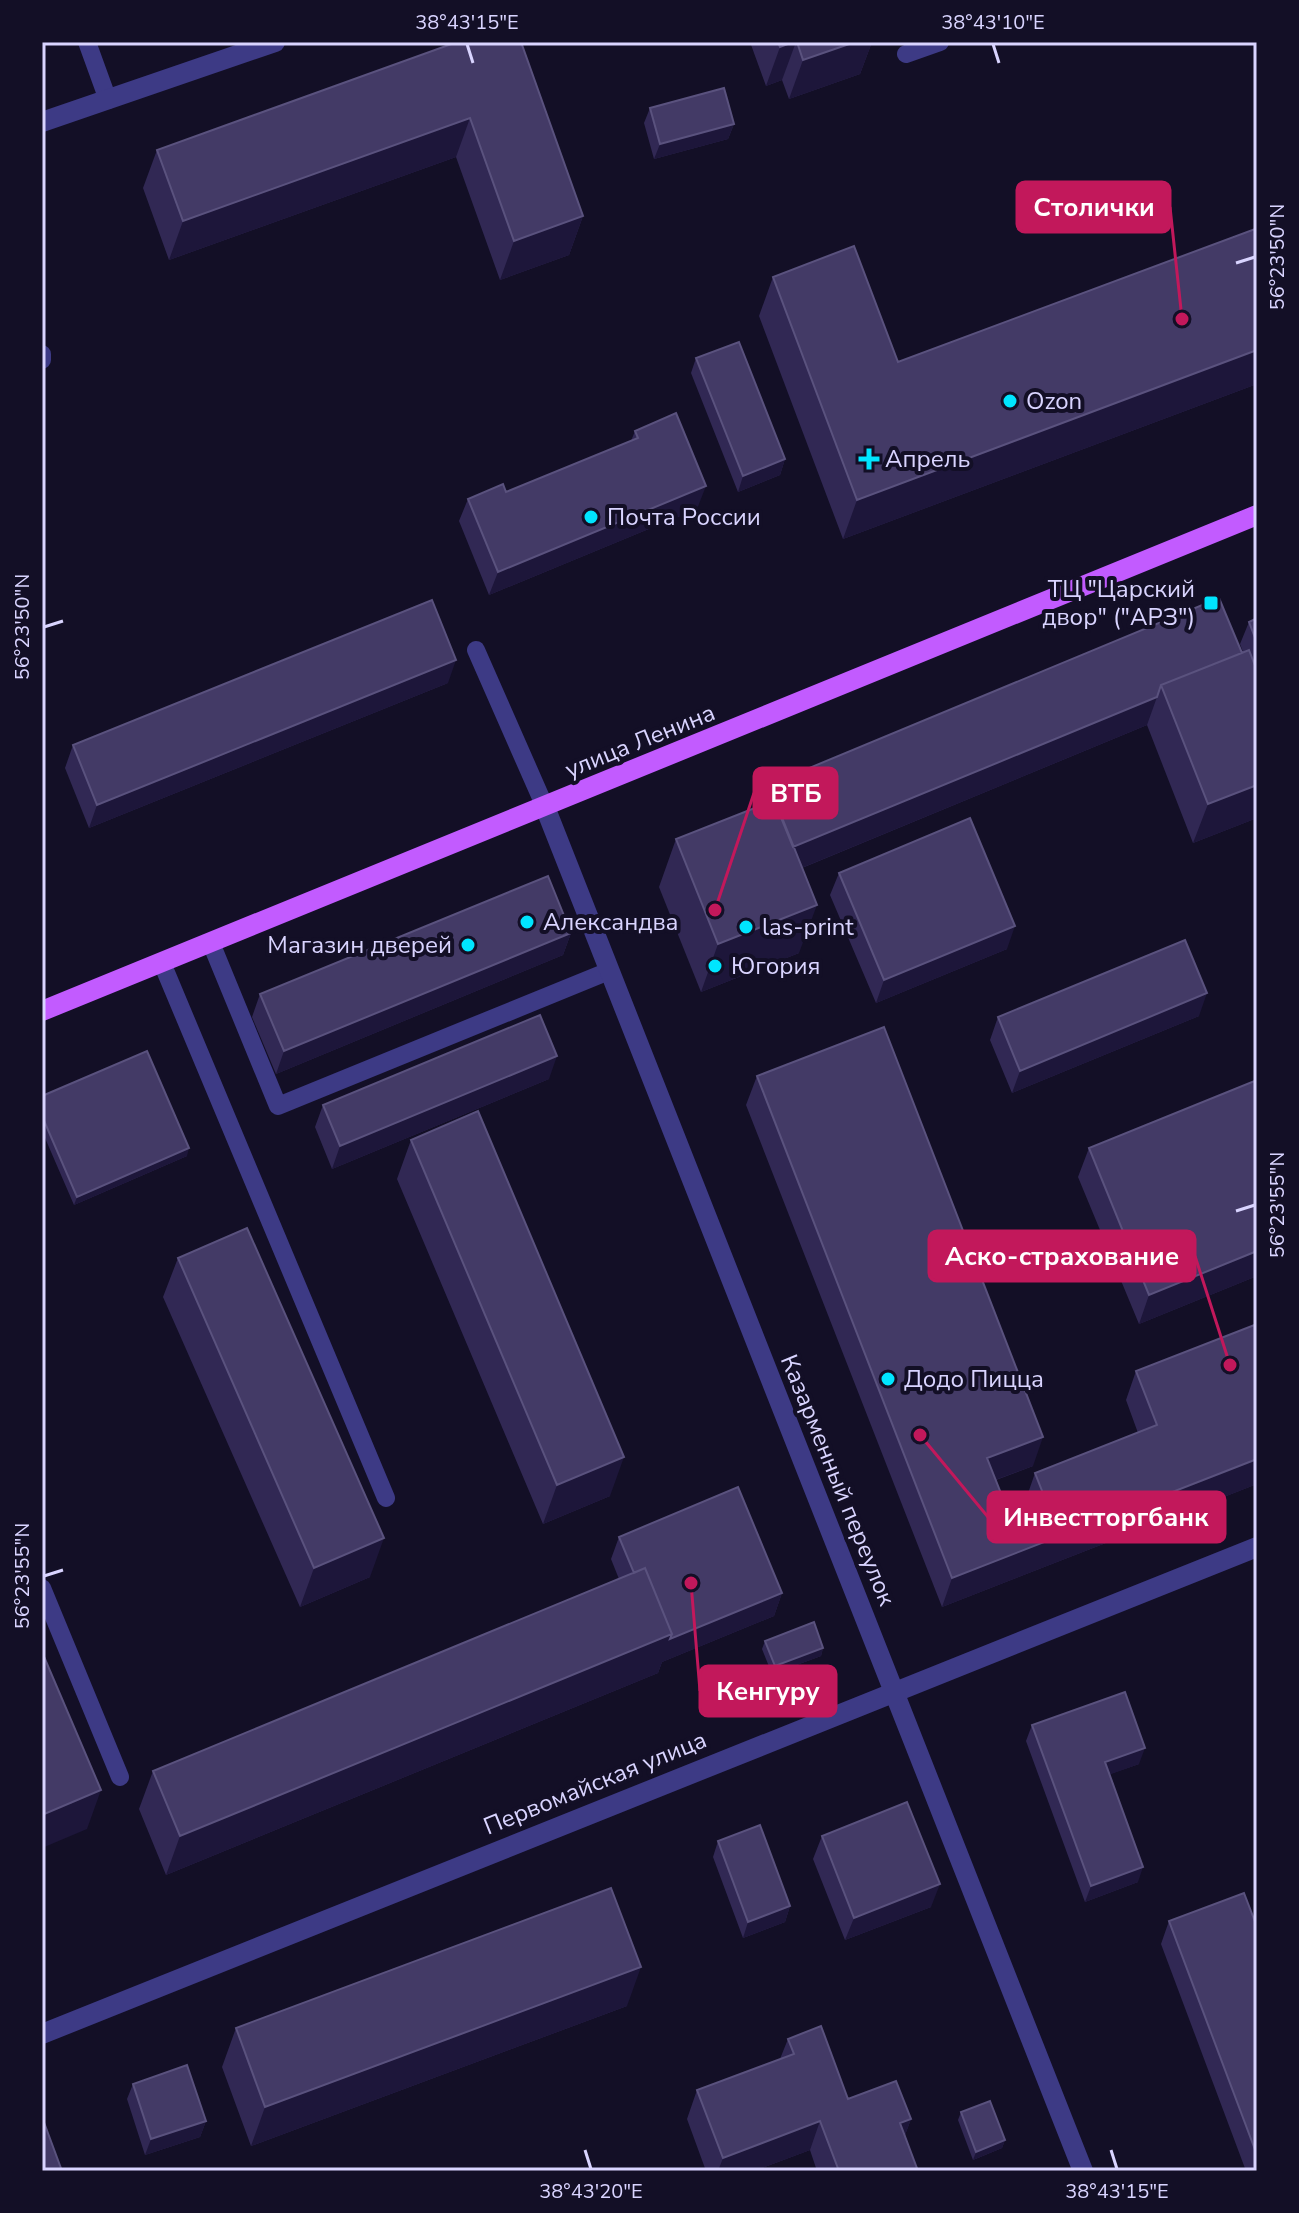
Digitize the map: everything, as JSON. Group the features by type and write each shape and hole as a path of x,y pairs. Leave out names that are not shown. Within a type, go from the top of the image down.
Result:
{"main road":[{"name":"улица Ленина","path":"42,1011 1257,515"}],"street":[{"path":"42,122 275,42"},
{"name":"Казарменный переулок","path":"545,807 1083,2171"},
{"name":"Первомайская улица","path":"42,2034 1257,1547"}],"lane":[{"path":"87,42 108,100"},
{"path":"906,54 940,42"},
{"path":"42,354 42,360"},
{"path":"476,650 545,807"},
{"path":"211,943 278,1106 609,971"},
{"path":"162,963 386,1498"},
{"path":"42,1588 120,1777"}],"building":[{"path":"457,42 521,42 583,216 514,241 470,118 183,221 157,150"},
{"path":"797,42 855,42 803,60"},
{"path":"724,88 734,124 660,144 650,108"},
{"path":"1255,229 1257,350 857,500 773,277 854,246 898,362"},
{"path":"739,342 785,459 743,476 696,358"},
{"path":"676,413 706,486 498,572 468,499 503,484 506,492 638,438 635,431"},
{"path":"1219,598 1242,653 1161,685 1157,697 793,847 780,815 790,811 778,781"},
{"path":"432,600 456,660 97,805 73,745"},
{"path":"1257,618 1257,643 1249,622"},
{"path":"1249,650 1257,671 1257,785 1208,804 1161,685"},
{"path":"775,800 817,905 718,944 676,839"},
{"path":"970,818 1015,926 884,980 839,873"},
{"path":"548,876 571,933 284,1051 260,994"},
{"path":"1185,940 1207,993 1020,1071 998,1017"},
{"path":"540,1015 557,1056 340,1146 323,1105"},
{"path":"884,1027 1043,1437 987,1458 1012,1521 1048,1506 1035,1473 1157,1425 1136,1371 1257,1324 1257,1459 952,1578 757,1076"},
{"path":"147,1051 189,1148 77,1197 42,1116 42,1096"},
{"path":"1257,1080 1257,1251 1149,1295 1089,1148"},
{"path":"478,1111 624,1457 557,1485 411,1140"},
{"path":"247,1228 384,1538 314,1568 178,1258"},
{"path":"738,1487 782,1593 670,1639 672,1634 645,1568 634,1573 619,1537"},
{"path":"645,1568 672,1634 180,1836 153,1771"},
{"path":"814,1622 823,1648 775,1666 765,1641"},
{"path":"42,1652 101,1790 42,1815"},
{"path":"1125,1692 1145,1748 1105,1762 1143,1867 1091,1886 1032,1725"},
{"path":"907,1802 940,1884 854,1918 822,1836"},
{"path":"760,1825 790,1906 748,1922 718,1841"},
{"path":"611,1888 641,1967 265,2107 236,2028"},
{"path":"1244,1893 1257,1927 1257,2155 1169,1921"},
{"path":"821,2026 848,2099 896,2081 911,2119 900,2123 918,2171 839,2171 820,2121 723,2158 697,2090 794,2054 788,2039"},
{"path":"187,2065 206,2121 151,2139 133,2084"},
{"path":"990,2101 1005,2140 976,2152 961,2112"},
{"path":"42,2117 62,2171 42,2171"}],"place":[{"name":"Столички","path":"1182,319"},
{"name":"Ozon","path":"1010,401"},
{"name":"Апрель","path":"869,459"},
{"name":"Почта России","path":"591,517"},
{"name":"ТЦ \"Царский двор\" (\"АРЗ\")","path":"1211,603"},
{"name":"ВТБ","path":"715,910"},
{"name":"Александва","path":"527,922"},
{"name":"las-print","path":"746,927"},
{"name":"Магазин дверей","path":"468,945"},
{"name":"Югория","path":"715,966"},
{"name":"Аско-страхование","path":"1230,1365"},
{"name":"Додо Пицца","path":"888,1379"},
{"name":"Инвестторгбанк","path":"920,1435"},
{"name":"Кенгуру","path":"691,1583"}]}
